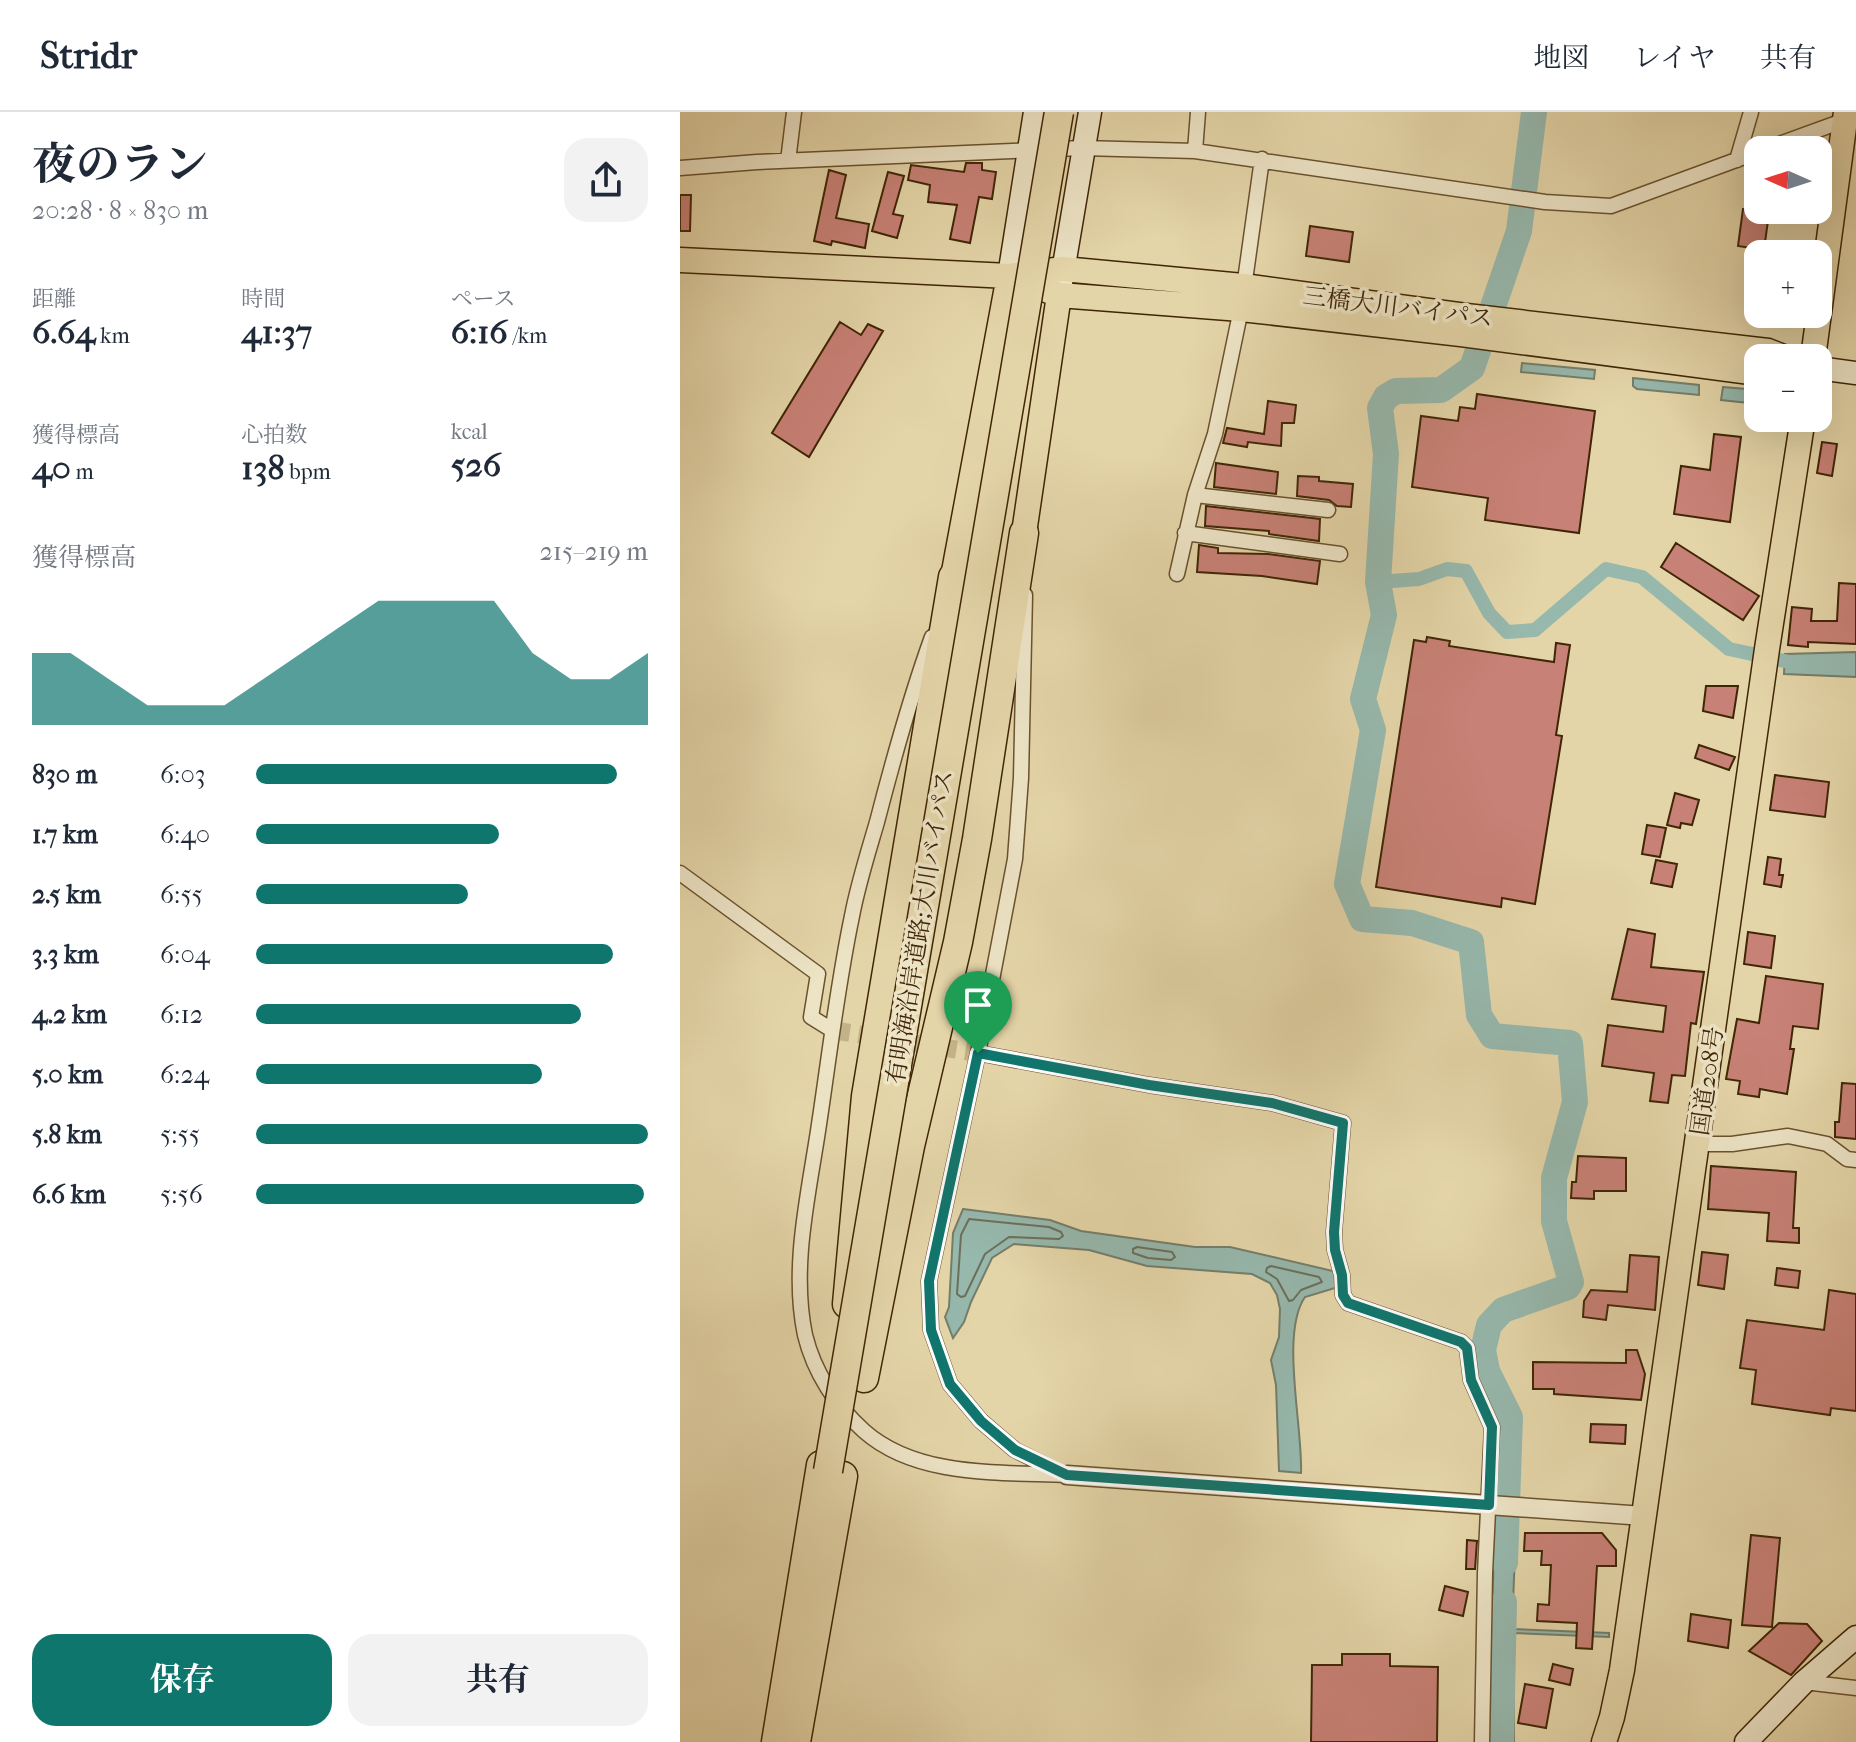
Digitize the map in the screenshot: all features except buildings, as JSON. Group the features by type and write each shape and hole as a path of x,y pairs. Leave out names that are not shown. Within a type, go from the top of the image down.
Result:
{"highway":[{"name":"有明海沿岸道路;大川バイパス","path":"776,1742 831,1471 838,1365 1051,112"},
{"name":"有明海沿岸道路;大川バイパス","path":"783,1742 1059,112"},
{"path":"1815,344 1849,116"},
{"name":"三橋大川バイパス","path":"680,260 1009,276 1063,269 1242,298 1506,330 1744,349"},
{"path":"846,1316 866,1096 953,577 1009,276"},
{"name":"三橋大川バイパス","path":"1009,276 1059,295 1242,298"},
{"path":"796,1742 831,1471 864,1378 882,1296 894,1218 961,928 1059,295"},
{"name":"三橋大川バイパス","path":"1506,330 1744,371"},
{"name":"国道208号","path":"1604,1742 1622,1670 1767,649 1801,432"}],"main road":[{"path":"1009,276 1035,112"},
{"path":"1059,295 1090,112"},
{"path":"1832,370 1856,373"},
{"path":"1746,1742 1804,1682 1856,1637"}],"street":[{"path":"788,161 794,112"},
{"path":"1195,151 1198,112"},
{"path":"1737,160 1751,112"},
{"path":"1798,136 1849,116"},
{"path":"680,168 1082,148 1195,151 1545,202 1611,206 1744,157"},
{"path":"1177,574 1195,495 1215,434 1242,298 1262,159"},
{"path":"1195,495 1328,510"},
{"path":"1024,533 1026,625 1022,763 1015,859 978,1053 929,1281 931,1330 950,1384 981,1421 1015,1450 1067,1475"},
{"path":"1185,533 1340,554"},
{"path":"953,577 904,720 852,914 832,1030 803,1236 800,1287 806,1336 822,1380 850,1417 886,1448 921,1461 964,1470 1644,1516"},
{"path":"680,873 818,974 811,1017 832,1030"},
{"path":"978,1053 1149,1085 1272,1103 1343,1123 1334,1232 1343,1295 1348,1303 1461,1342 1467,1348 1471,1380 1492,1427 1482,1742"},
{"path":"1698,1144 1732,1144 1788,1136 1827,1144 1847,1159 1856,1160"},
{"path":"1804,1682 1856,1688"}],"water":[{"path":"1522,363 1595,370 1594,379 1521,372"},
{"path":"1633,378 1699,385 1699,395 1637,389 1633,386"},
{"path":"1723,387 1744,389 1744,402 1721,400"},
{"path":"1856,652 1856,677 1784,674 1785,654"},
{"path":"963,1209 1050,1220 1081,1231 1195,1247 1230,1247 1337,1272 1335,1288 1305,1297 1294,1333 1301,1473 1279,1471 1276,1385 1271,1360 1279,1337 1280,1309 1270,1283 1252,1274 1147,1266 1089,1250 1014,1244 992,1258 964,1322 953,1338 945,1317 949,1307 953,1233"},
{"path":"1495,1527 1516,1528 1512,1629 1609,1633 1609,1637 1514,1633 1514,1637 1491,1636"},
{"path":"1492,1645 1513,1645 1514,1742 1490,1742"}],"waterway":[{"path":"1505,1563 1510,1417 1487,1371 1483,1350 1489,1325 1503,1310 1568,1287 1571,1282 1554,1221 1554,1178 1575,1102 1570,1043 1492,1036 1479,1015 1471,942 1412,923 1362,919 1347,884 1373,730 1363,699 1384,615 1378,582 1386,454 1380,408 1386,397 1396,391 1441,390 1472,368 1519,231 1534,112"},
{"path":"1378,582 1419,579 1447,569 1466,571 1489,613 1507,632 1535,630 1606,569 1642,577 1729,649 1803,665"},
{"path":"1501,1742 1504,1602"}],"tunnel":[{"path":"832,1030 978,1053"}],"route":[{"path":"978,1053 1149,1085 1272,1103 1343,1123 1334,1232 1343,1295 1348,1303 1461,1342 1467,1348 1471,1380 1492,1427 1489,1505 1067,1475 1015,1450 981,1421 950,1384 931,1330 929,1281 978,1053"}]}
